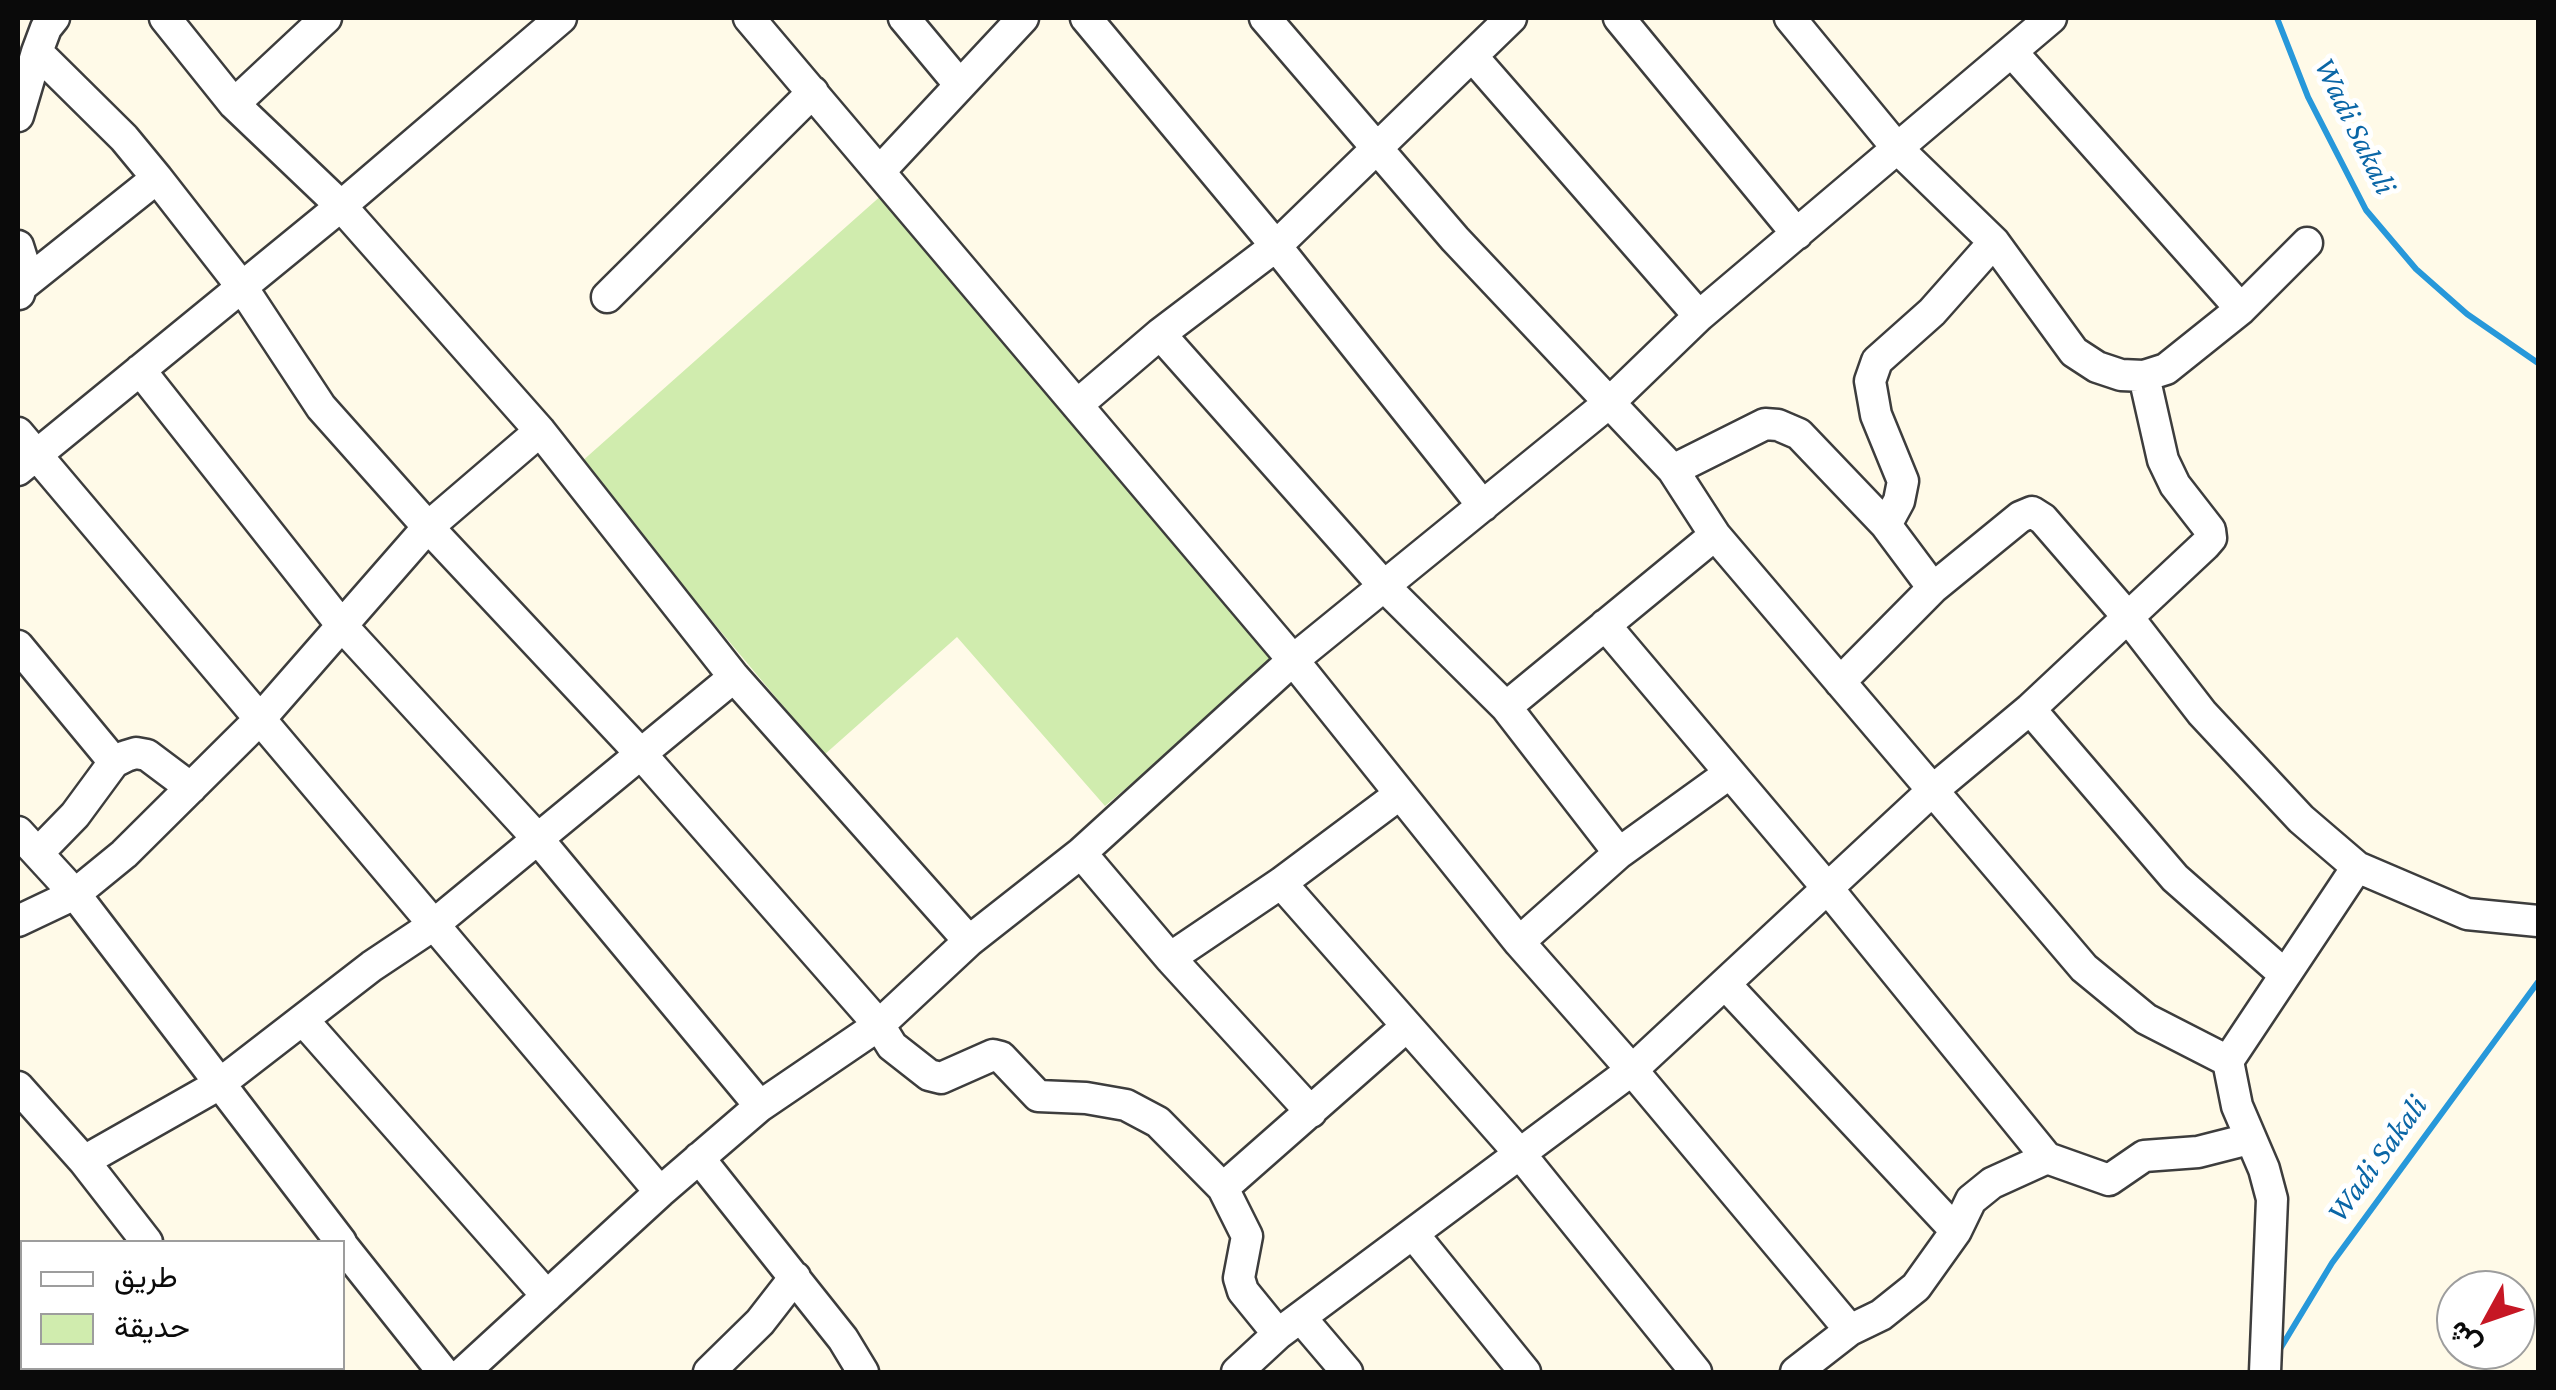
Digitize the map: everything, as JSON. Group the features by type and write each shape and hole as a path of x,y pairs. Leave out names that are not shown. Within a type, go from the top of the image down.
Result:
{"street":[{"path":"18,116 36,52 54,18"},
{"path":"166,18 234,104 340,206 540,432 734,676 969,940"},
{"path":"234,104 326,18"},
{"path":"559,18 340,206 140,370 24,453 261,718 432,926 660,1192"},
{"path":"749,18 1294,660 1519,942 1850,1330"},
{"path":"904,18 959,84"},
{"path":"880,171 1023,18"},
{"path":"1086,18 1276,246 1482,506"},
{"path":"1265,18 1380,147 1455,239 1672,470 1715,535 2084,968 2146,1019 2228,1061"},
{"path":"1077,405 1160,334 1276,246 1511,18"},
{"path":"1619,18 1796,234"},
{"path":"1790,18 1897,148 1994,242 2074,352 2098,367 2121,375 2144,376 2166,370 2241,310 2307,243"},
{"path":"464,1372 760,1106 878,1025 969,940 1081,853 1294,660 1610,402 1700,316 2052,18"},
{"path":"36,52 124,138 242,287 322,406 428,527 641,754 878,1025 892,1046 930,1075 941,1078 1001,1056 1038,1096 1126,1105 1158,1122 1223,1188 1248,1236 1239,1278 1243,1291 1347,1372"},
{"path":"2012,52 2241,310"},
{"path":"1472,56 1700,316"},
{"path":"607,296 813,92"},
{"path":"20,291 156,178"},
{"path":"1886,525 1900,501 1902,480 1876,415 1870,381 1877,361 1932,312 1994,242"},
{"path":"18,246 26,271 20,291"},
{"path":"1160,334 1384,586 1506,707 1620,853"},
{"path":"140,370 343,626 538,839 760,1106"},
{"path":"1237,1372 1290,1326 1632,1070 1933,790 2030,710 2211,538 2210,530 2175,486 2163,460 2144,376"},
{"path":"1672,470 1765,424 1799,434 1886,525 1933,588"},
{"path":"18,921 75,894 124,854 261,718 428,527 540,432"},
{"path":"1840,682 1933,588 2020,516 2032,512 2043,519 2127,616 2202,714 2300,819 2357,867 2467,914 2538,921"},
{"path":"1506,707 1715,535"},
{"path":"1605,626 1829,890 2047,1158 2110,1180 2144,1156 2198,1152 2249,1139"},
{"path":"18,646 114,762"},
{"path":"84,1161 218,1086 372,966 432,926 734,676"},
{"path":"2030,710 2175,878 2284,974"},
{"path":"191,788 147,756 136,753 114,762 75,815 28,842 75,894 339,1240"},
{"path":"1519,942 1620,853 1730,773"},
{"path":"1170,958 1281,883 1400,794"},
{"path":"1081,853 1170,958 1312,1112"},
{"path":"2265,1372 2272,1199 2264,1169 2237,1106 2228,1061 2357,867"},
{"path":"1281,883 1521,1155 1696,1372"},
{"path":"1726,985 1956,1231"},
{"path":"302,1020 548,1296"},
{"path":"1223,1188 1408,1026"},
{"path":"22,1101 84,1161 145,1240"},
{"path":"700,1158 843,1339 862,1372"},
{"path":"1796,1372 1850,1330 1881,1315 1916,1287 1956,1231 1971,1200 1992,1183 2047,1158"},
{"path":"1414,1235 1524,1372"},
{"path":"345,1248 442,1372"},
{"path":"709,1372 760,1322 794,1277"}],"green space":[{"path":"883,194 1279,659 1105,806 957,637 824,755 580,463"}],"waterway":[{"name":"Wadi Sakali","path":"2277,18 2308,97 2366,210 2416,269 2467,314 2538,363"},
{"name":"Wadi Sakali","path":"2277,1354 2332,1263 2538,982"}]}
